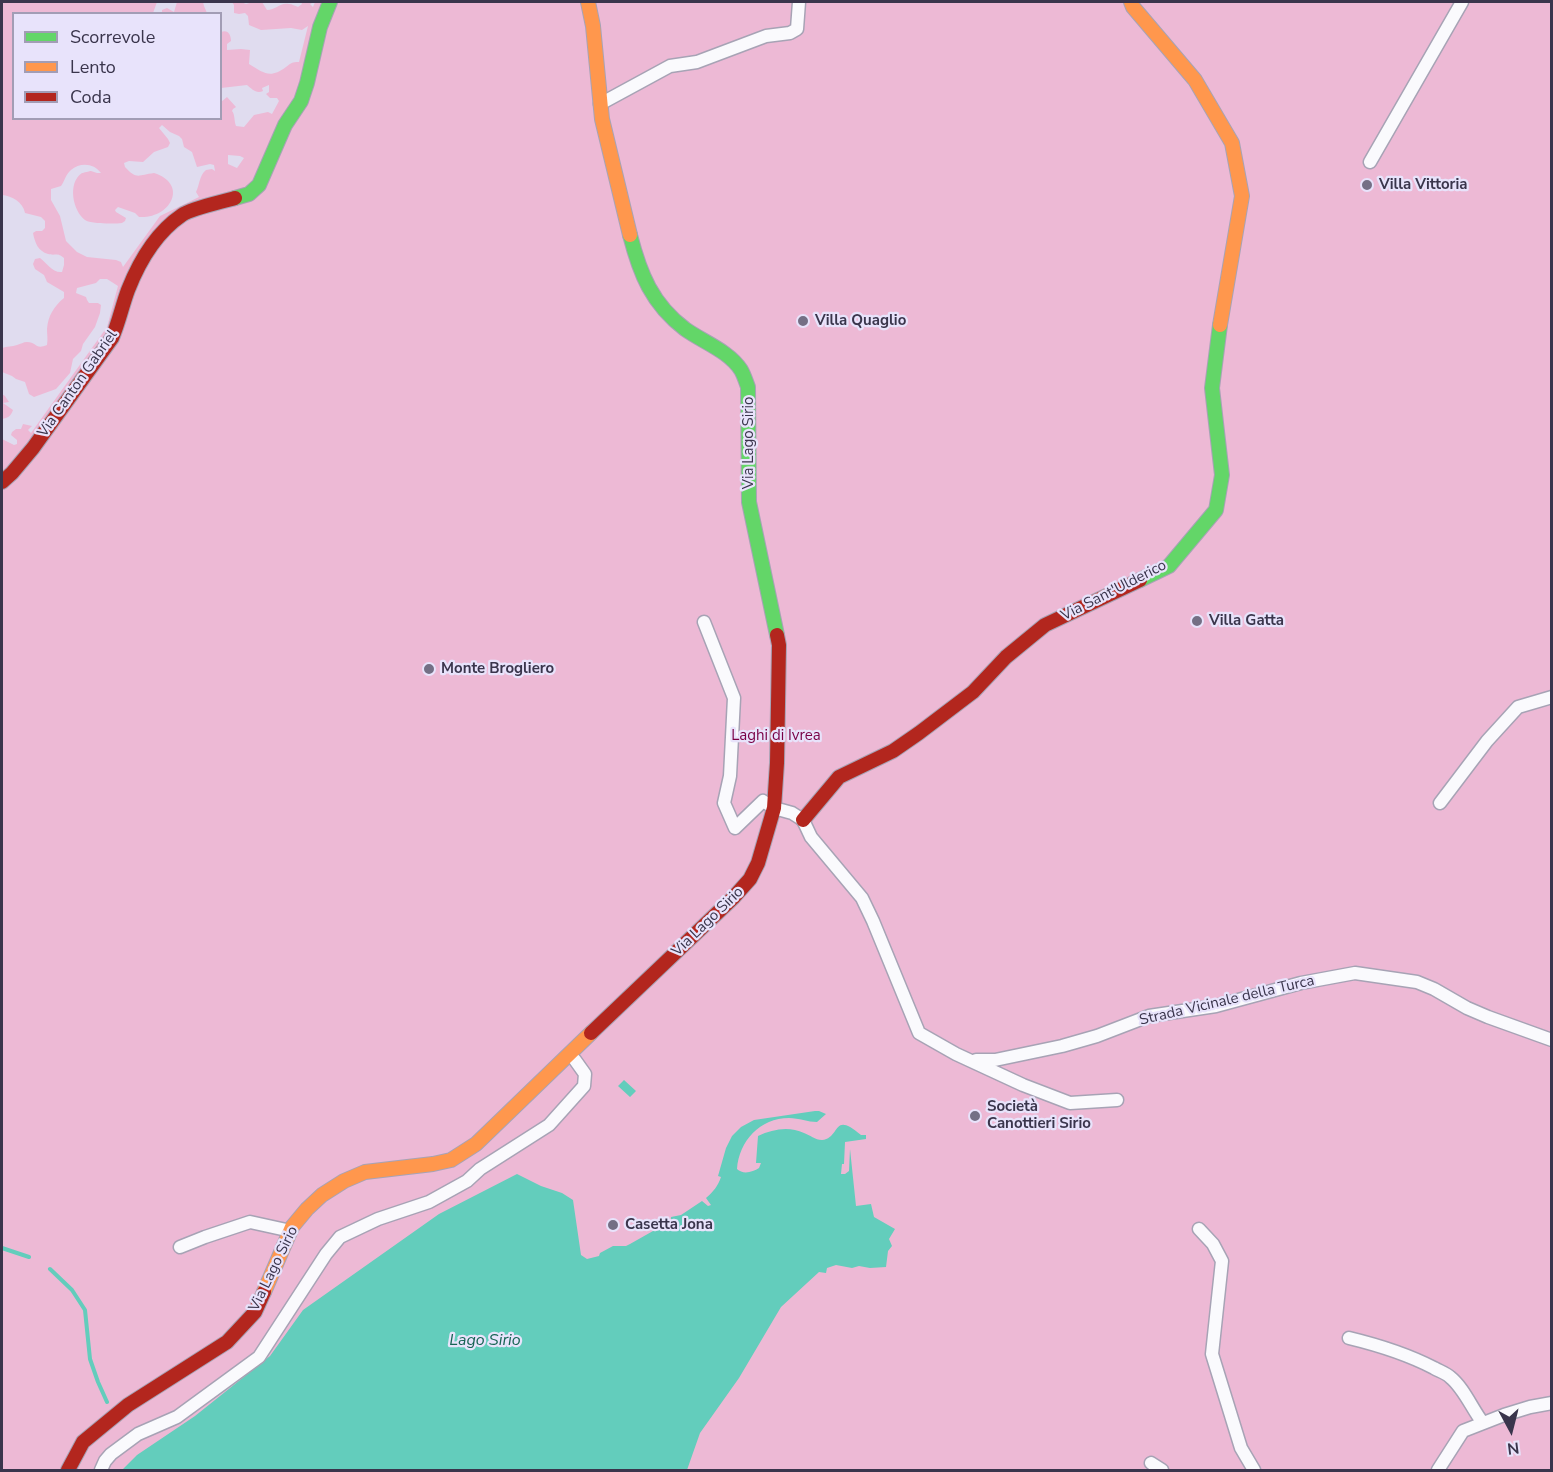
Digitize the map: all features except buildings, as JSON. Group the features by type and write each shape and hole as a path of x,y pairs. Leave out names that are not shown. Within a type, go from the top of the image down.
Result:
{"main road":[{"name":"Via Canton Gabriel","path":"2,482 33,448 112,338 119,323 128,290 158,236 183,214 249,194 259,185 285,125 301,101 320,27 330,2"},
{"name":"Via Lago Sirio","path":"68,1470 83,1442 91,1435 128,1405 227,1342 243,1326 255,1312 291,1231 314,1202 344,1181 364,1172 451,1160 477,1144 745,886 758,863 774,808 779,645 749,502 748,387 741,370 734,362 684,328 666,312 652,294 637,263 600,112 593,26 588,2"},
{"name":"Via Sant'Ulderico","path":"803,820 839,777 893,751 919,733 973,692 1006,657 1045,625 1169,566 1216,510 1222,475 1212,388 1217,344 1242,196 1232,143 1227,134 1195,80 1131,2"}],"street":[{"path":"600,112 670,66 697,62 766,36 794,32 797,29 799,2"},
{"path":"1370,162 1462,2"},
{"path":"704,622 734,698 730,776 724,803 735,828 763,801 803,820 811,837 862,898 917,1031 925,1037 1023,1085 1070,1103 1117,1100"},
{"path":"1440,803 1487,741 1518,707 1551,697"},
{"name":"Strada Vicinale della Turca","path":"966,1058 982,1061 995,1060 1062,1046 1097,1036 1149,1016 1216,1006 1301,983 1355,973 1417,982 1467,1008 1551,1040"},
{"path":"101,1470 111,1454 138,1434 177,1417 259,1357 326,1254 340,1238 378,1219 429,1202 467,1181 480,1169 549,1125 585,1086 585,1074 575,1060"},
{"path":"180,1247 250,1222 291,1231"},
{"path":"1199,1229 1213,1244 1222,1261 1212,1354 1241,1448 1254,1470"},
{"path":"1348,1338 1405,1355 1450,1376 1483,1423"},
{"path":"1438,1470 1463,1431 1522,1409 1551,1403"},
{"path":"1445,1459 1452,1470"},
{"path":"1151,1463 1162,1470"}],"green space":[{"name":"Laghi di Ivrea","path":"2,2 157,2 153,12 12,12 12,120 222,120 222,101 227,97 236,107 232,111 236,126 244,127 254,115 268,112 272,114 279,101 266,94 269,92 269,85 262,88 261,92 254,91 247,85 222,88 222,32 229,33 231,41 227,44 227,50 250,50 249,64 271,74 292,63 299,62 308,26 302,30 291,28 261,30 249,25 248,16 245,13 234,13 232,2 246,4 262,2 267,10 286,4 298,7 302,4 301,2 314,2 310,4 313,7 315,2 1551,2 1551,1470 2,1470 2,439 14,445 17,444 17,440 11,435 16,429 21,429 23,424 32,426 28,430 31,433 107,327 118,286 107,279 100,279 96,283 77,288 76,293 86,297 89,303 101,305 100,313 81,351 73,359 70,373 56,389 34,397 29,394 25,382 2,372 2,348 26,342 40,347 47,345 50,316 64,298 64,292 47,282 44,275 35,269 33,264 35,259 40,258 58,272 62,272 64,265 64,258 45,253 36,243 33,233 45,228 45,221 41,217 25,213 22,206 10,197 2,195","holes":["162,125 182,139 184,147 192,152 197,167 214,165 215,171 206,170 202,175 196,192 199,197 160,216 123,267 121,262 116,260 87,257 77,252 66,241 60,216 51,200 51,189 61,186 67,174 75,167 91,166 101,173 91,171 82,173 74,183 73,190 77,210 85,220 108,224 122,223 126,218 116,212 118,207 135,213 139,217 160,213 172,200 171,185 165,178 154,173 135,175 125,167 124,163 143,162 154,152 168,147 170,143 159,128","228,155 244,158 237,168 228,164"]},
{"path":"177,2 203,2 207,12 174,12"},
{"path":"167,8 174,12 162,12"},
{"path":"2,394 9,402 3,403 13,410 9,416 2,419"}],"water":[{"path":"624,1080 636,1091 630,1097 618,1086"},
{"name":"Lago Sirio","path":"815,1111 826,1114 817,1122 789,1118 769,1122 760,1127 742,1149 737,1169 748,1172 759,1168 761,1163 756,1163 758,1136 769,1132 781,1129 793,1130 822,1140 832,1135 841,1125 845,1125 861,1135 866,1135 866,1139 845,1142 841,1174 849,1171 850,1149 856,1206 871,1204 874,1217 895,1229 889,1239 892,1246 888,1251 886,1267 852,1268 836,1265 827,1268 826,1273 819,1272 781,1307 739,1378 700,1433 687,1470 122,1470 137,1455 195,1416 270,1356 303,1310 439,1214 517,1174 573,1200 581,1255 587,1259 599,1256 600,1253 613,1246 630,1244 653,1231 659,1224 668,1225 671,1223 671,1217 681,1215 702,1201 708,1206 711,1205 706,1198 721,1177 718,1176 726,1148 732,1136 741,1127 754,1120"}],"waterway":[{"path":"2,1248 29,1257"},
{"path":"50,1269 72,1290 85,1310 90,1359 107,1402"}],"traffic: fast":[{"path":"235,198 249,194 259,185 285,125 301,101 320,27 330,2"},
{"path":"630,235 638,263 656,299 685,329 730,357 741,370 748,387 749,502 777,635"},
{"path":"1140,580 1169,566 1216,510 1222,475 1212,388 1220,325"}],"traffic: slow":[{"path":"588,2 593,26 602,119 630,235"},
{"path":"1131,2 1195,80 1232,143 1242,196 1220,325"},
{"path":"264,1292 292,1227 322,1195 344,1181 365,1172 451,1160 476,1144 591,1033"}],"traffic: jam":[{"path":"2,482 33,448 112,338 132,279 143,258 157,239 173,222 187,212 235,198"},
{"path":"803,820 839,777 893,751 919,733 973,692 1006,657 1045,625 1140,580"},
{"path":"591,1033 733,898 750,879 758,863 774,808 777,763 779,645 777,635"},
{"path":"68,1470 83,1442 128,1405 227,1342 255,1312 264,1292"}],"place":[{"name":"Villa Vittoria","path":"1367,185"},
{"name":"Villa Quaglio","path":"803,321"},
{"name":"Villa Gatta","path":"1197,621"},
{"name":"Monte Brogliero","path":"429,669"},
{"name":"Società Canottieri Sirio","path":"975,1116"},
{"name":"Casetta Jona","path":"613,1225"}]}
